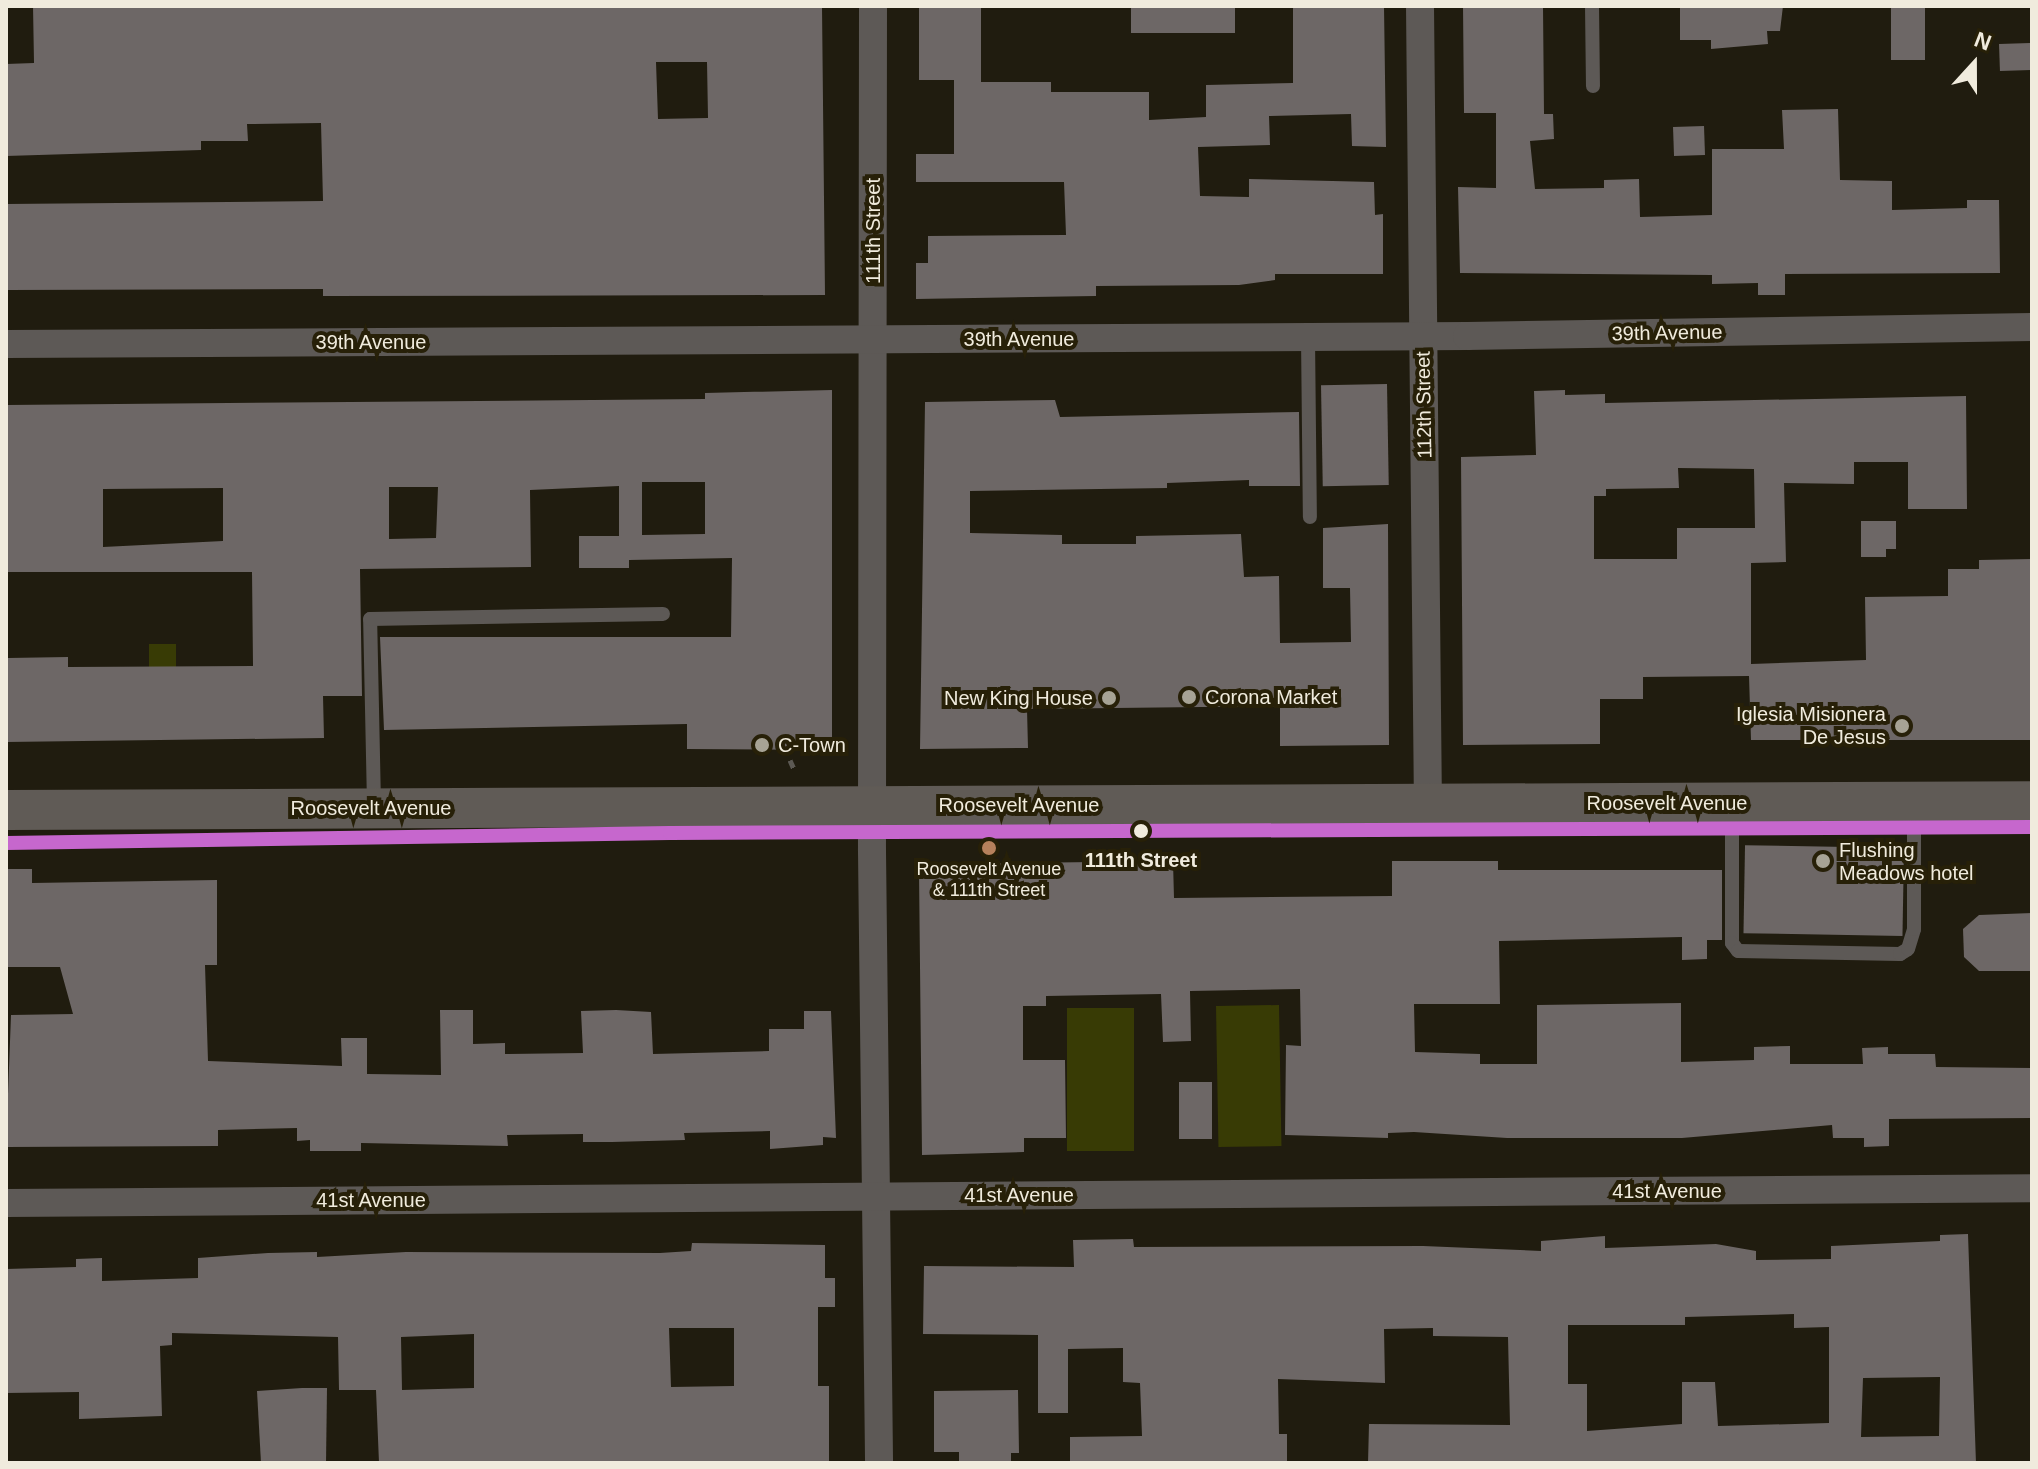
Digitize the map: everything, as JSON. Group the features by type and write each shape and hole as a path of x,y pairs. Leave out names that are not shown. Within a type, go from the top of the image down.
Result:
{"main road":[{"name":"Roosevelt Avenue","path":"6,810 2032,801"}],"street":[{"name":"111th Street","path":"873,6 872,805 879,1463"},
{"name":"112th Street","path":"1420,6 1428,804"},
{"name":"39th Avenue","path":"6,344 1308,337 2032,327"},
{"name":"41st Avenue","path":"6,1203 2032,1188"}],"lane":[{"path":"1592,6 1593,86"},
{"path":"1308,337 1310,517"},
{"path":"374,808 370,619 663,614"},
{"path":"1732,802 1732,943 1738,951 1900,954 1908,949 1914,929 1914,802"}],"path":[{"path":"790,760 790,769 803,769"}],"shaded area":[{"path":"149,644 176,644 176,739 149,739"},
{"path":"1279,1005 1281,1146 1218,1147 1216,1006"},
{"path":"1067,1008 1134,1008 1134,1151 1067,1151"}],"building":[{"path":"33,6 822,6 825,295 323,296 323,289 6,290 6,204 323,201 321,123 247,124 248,141 201,141 201,150 6,156 6,64 34,63","holes":["656,62 707,62 708,118 658,119"]},
{"path":"919,6 981,6 981,82 1051,82 1051,92 1149,92 1149,120 1206,117 1206,85 1293,83 1293,6 1384,6 1386,147 1352,146 1351,114 1269,116 1270,145 1198,147 1200,196 1249,197 1249,179 1374,182 1375,215 1383,214 1383,274 1275,274 1275,280 1239,285 1096,286 1096,296 916,299 916,263 928,263 928,236 1066,235 1064,182 916,182 916,154 954,154 954,80 919,80"},
{"path":"1131,6 1235,6 1235,33 1131,33"},
{"path":"1463,6 1543,6 1544,114 1553,114 1554,139 1530,141 1535,189 1604,188 1604,180 1639,179 1640,217 1712,215 1712,149 1784,149 1782,110 1838,109 1840,180 1892,181 1892,210 1967,208 1967,200 1999,200 2000,273 1785,274 1785,295 1758,295 1758,283 1712,284 1712,275 1460,273 1458,187 1496,188 1496,113 1464,113"},
{"path":"1680,6 1783,6 1780,31 1767,31 1768,44 1711,49 1711,40 1680,40"},
{"path":"1891,6 1925,6 1925,60 1891,60"},
{"path":"2030,43 2031,70 2000,71 1999,44"},
{"path":"1704,126 1705,155 1674,156 1673,127"},
{"path":"1387,384 1389,485 1323,486 1321,385"},
{"path":"832,390 832,741 825,750 687,749 687,724 384,730 380,637 731,637 732,558 629,560 629,568 579,568 579,536 619,536 619,486 530,490 531,567 360,569 362,696 323,696 324,738 6,742 8,658 68,657 68,667 253,666 252,572 6,572 6,405 705,399 705,393","holes":["642,482 705,482 705,534 642,535","389,487 438,487 436,538 389,539","223,488 223,541 103,547 103,489"]},
{"path":"1565,390 1565,395 1605,394 1605,403 1966,396 1967,509 1908,509 1908,462 1854,462 1854,484 1784,483 1786,562 1751,563 1751,664 1866,660 1865,597 1948,596 1948,569 1979,569 1979,560 2032,559 2032,740 1751,740 1749,676 1643,677 1643,699 1600,699 1600,744 1463,745 1461,457 1536,455 1534,391","holes":["1678,468 1754,469 1755,528 1677,528 1677,559 1594,559 1594,496 1606,496 1606,489 1679,488"]},
{"path":"1055,400 1060,417 1299,412 1300,486 1249,486 1249,480 1167,483 1167,488 970,491 970,533 1062,535 1062,544 1136,544 1136,536 1241,534 1244,577 1279,576 1280,643 1351,642 1350,588 1323,588 1323,528 1388,524 1389,745 1280,746 1280,707 1202,707 1027,709 1028,748 920,749 925,402"},
{"path":"1861,521 1896,521 1896,549 1886,549 1886,557 1861,557"},
{"path":"1745,845 1904,848 1902,936 1743,933"},
{"path":"1173,861 1174,898 1392,896 1392,861 1498,861 1498,870 1722,870 1722,940 1707,940 1707,959 1682,960 1682,937 1499,941 1500,1004 1414,1004 1415,1052 1480,1054 1480,1064 1537,1064 1537,1005 1681,1003 1681,1062 1754,1060 1754,1047 1790,1046 1790,1064 1863,1064 1862,1048 1888,1047 1888,1054 1935,1054 1936,1067 2032,1068 2032,1118 1889,1119 1889,1146 1864,1147 1864,1138 1833,1138 1832,1125 1682,1138 1507,1138 1414,1132 1388,1133 1388,1138 1285,1135 1286,1045 1301,1046 1300,989 1190,991 1191,1041 1163,1042 1161,994 1046,996 1046,1006 1023,1006 1023,1060 1065,1060 1066,1138 1024,1138 1024,1152 922,1155 919,872 929,864"},
{"path":"6,869 32,869 32,883 217,880 217,965 205,965 208,1061 342,1066 341,1038 367,1038 367,1074 441,1075 440,1010 473,1010 473,1044 505,1043 505,1054 583,1053 581,1011 616,1010 651,1012 653,1054 769,1051 769,1029 804,1029 804,1011 831,1011 836,1138 823,1137 823,1145 770,1149 770,1131 684,1133 685,1140 612,1142 583,1142 583,1134 507,1135 508,1146 361,1143 361,1151 310,1151 310,1140 297,1141 297,1128 218,1130 218,1146 6,1147 11,1015 73,1014 60,967 6,967"},
{"path":"2032,913 2032,971 1979,971 1964,957 1963,929 1979,915"},
{"path":"1179,1082 1212,1082 1212,1139 1179,1139"},
{"path":"1968,1234 1976,1463 1368,1463 1369,1424 1510,1425 1508,1337 1433,1336 1433,1328 1384,1329 1385,1383 1278,1379 1279,1434 1287,1434 1287,1463 1070,1463 1070,1437 1142,1436 1140,1383 1123,1382 1123,1348 1068,1349 1068,1413 1038,1413 1038,1335 923,1334 924,1266 1074,1267 1073,1240 1133,1239 1134,1247 1423,1246 1541,1251 1541,1241 1605,1236 1605,1248 1716,1244 1756,1251 1756,1260 1831,1259 1831,1246 1940,1241 1940,1235","holes":["1794,1314 1794,1328 1829,1327 1829,1423 1718,1426 1715,1382 1682,1382 1682,1424 1587,1431 1587,1384 1568,1384 1568,1325 1685,1325 1685,1317","1940,1377 1939,1436 1861,1437 1863,1378"]},
{"path":"692,1243 825,1245 825,1278 835,1278 835,1307 818,1307 818,1386 829,1386 829,1463 379,1463 376,1390 339,1390 338,1337 172,1333 172,1345 160,1346 162,1416 79,1419 79,1392 6,1393 6,1269 76,1267 76,1259 102,1258 102,1281 198,1278 198,1258 268,1253 317,1252 317,1257 406,1252 691,1251","holes":["669,1328 734,1328 734,1386 671,1387","474,1334 474,1388 402,1390 401,1337"]},
{"path":"327,1388 326,1463 261,1463 257,1391"},
{"path":"1018,1390 1019,1453 1011,1453 1011,1463 959,1463 959,1452 934,1452 934,1391"}],"transit line":[{"path":"6,843 670,833 2032,827"}],"place":[{"name":"Corona Market","path":"1189,697"},
{"name":"New King House","path":"1109,698"},
{"name":"Iglesia Misionera De Jesus","path":"1902,726"},
{"name":"C-Town","path":"762,745"},
{"name":"111th Street","path":"1141,831"},
{"name":"Roosevelt Avenue & 111th Street","path":"989,848"},
{"name":"Flushing Meadows hotel","path":"1823,861"}]}
